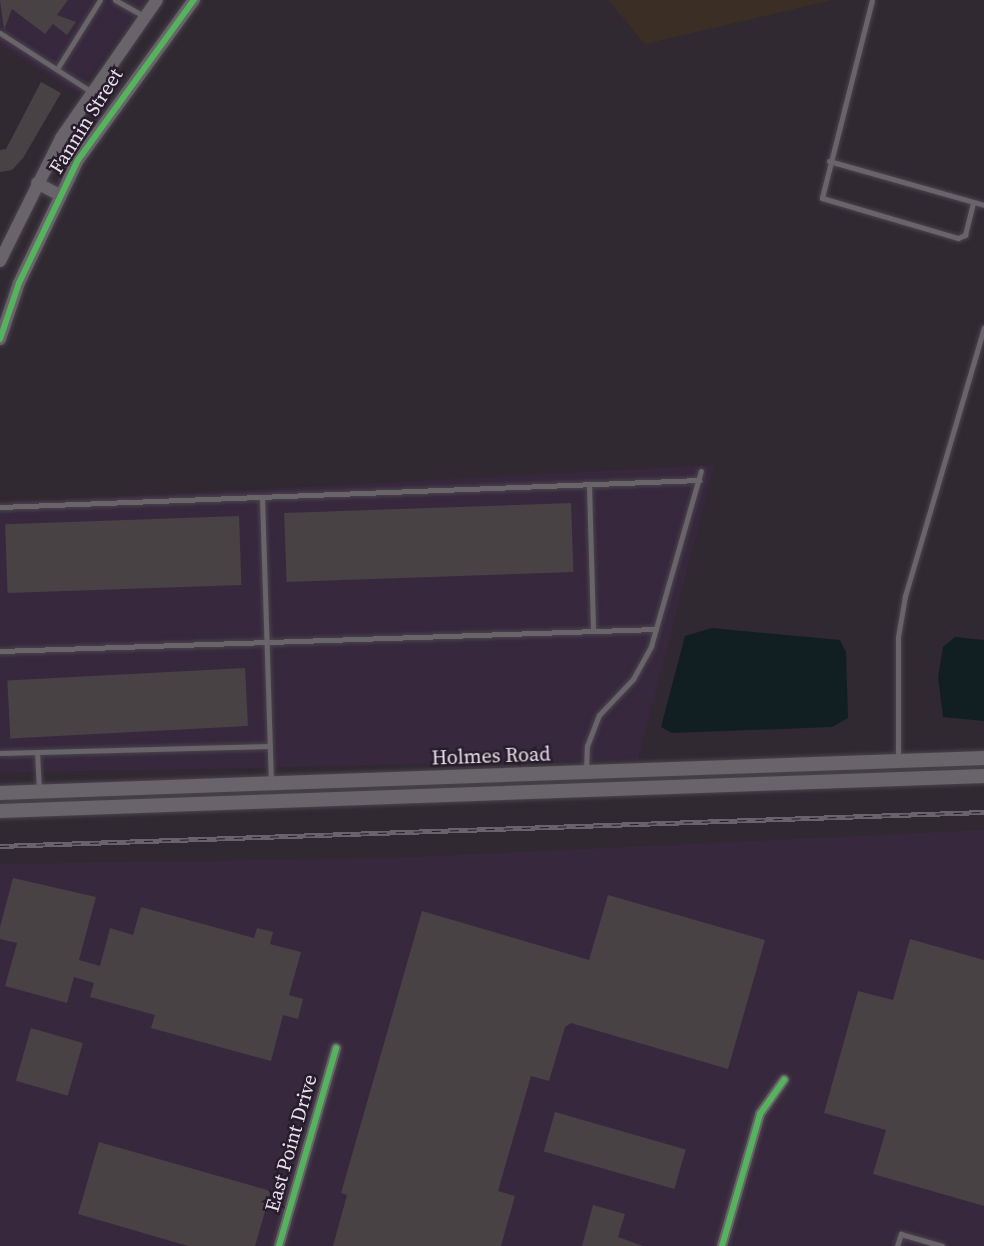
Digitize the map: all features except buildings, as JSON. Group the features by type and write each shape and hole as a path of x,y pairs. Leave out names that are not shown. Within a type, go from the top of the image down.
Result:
{"main road":[{"name":"Holmes Road","path":"0,793 984,758"},
{"path":"898,761 900,779"},
{"path":"585,772 587,790"},
{"name":"Holmes Road","path":"0,811 984,776"},
{"path":"271,783 271,801"}],"street":[{"name":"Fannin Street","path":"0,261 37,183 90,91 157,0"},
{"name":"Fannin Street","path":"0,339 60,195 116,101 194,0"},
{"path":"37,183 60,195"},
{"name":"East Point Drive","path":"279,1246 336,1048"},
{"path":"722,1246 760,1114 784,1080"}],"lane":[{"path":"57,69 100,0"},
{"path":"115,0 144,16"},
{"path":"872,0 821,192 828,202 958,238 965,235 973,204"},
{"path":"0,33 90,91"},
{"path":"829,161 973,204 984,205"},
{"path":"898,761 898,637 905,596 984,327"},
{"path":"585,772 587,746 598,715 645,662 701,471"},
{"path":"0,507 699,480"},
{"path":"589,484 593,631"},
{"path":"262,497 271,783"},
{"path":"0,651 656,629"},
{"path":"0,753 270,746"},
{"path":"37,752 39,792"},
{"path":"897,1246 901,1234 942,1246"}],"shaded area":[{"path":"0,0 146,1 77,94 0,45"},
{"path":"608,0 833,0 645,44"},
{"path":"714,465 638,760 0,773 0,503"},
{"path":"712,628 840,640 846,652 848,718 832,727 672,733 661,727 685,636"},
{"path":"955,637 984,640 984,721 943,717 938,677 943,647"},
{"path":"984,830 984,1246 0,1246 0,864 391,858"}],"railway":[{"path":"0,846 984,812"}],"cycle path":[{"path":"0,339 19,283 78,160 194,0"},
{"path":"279,1246 336,1048"},
{"path":"722,1246 760,1114 784,1080"}]}
